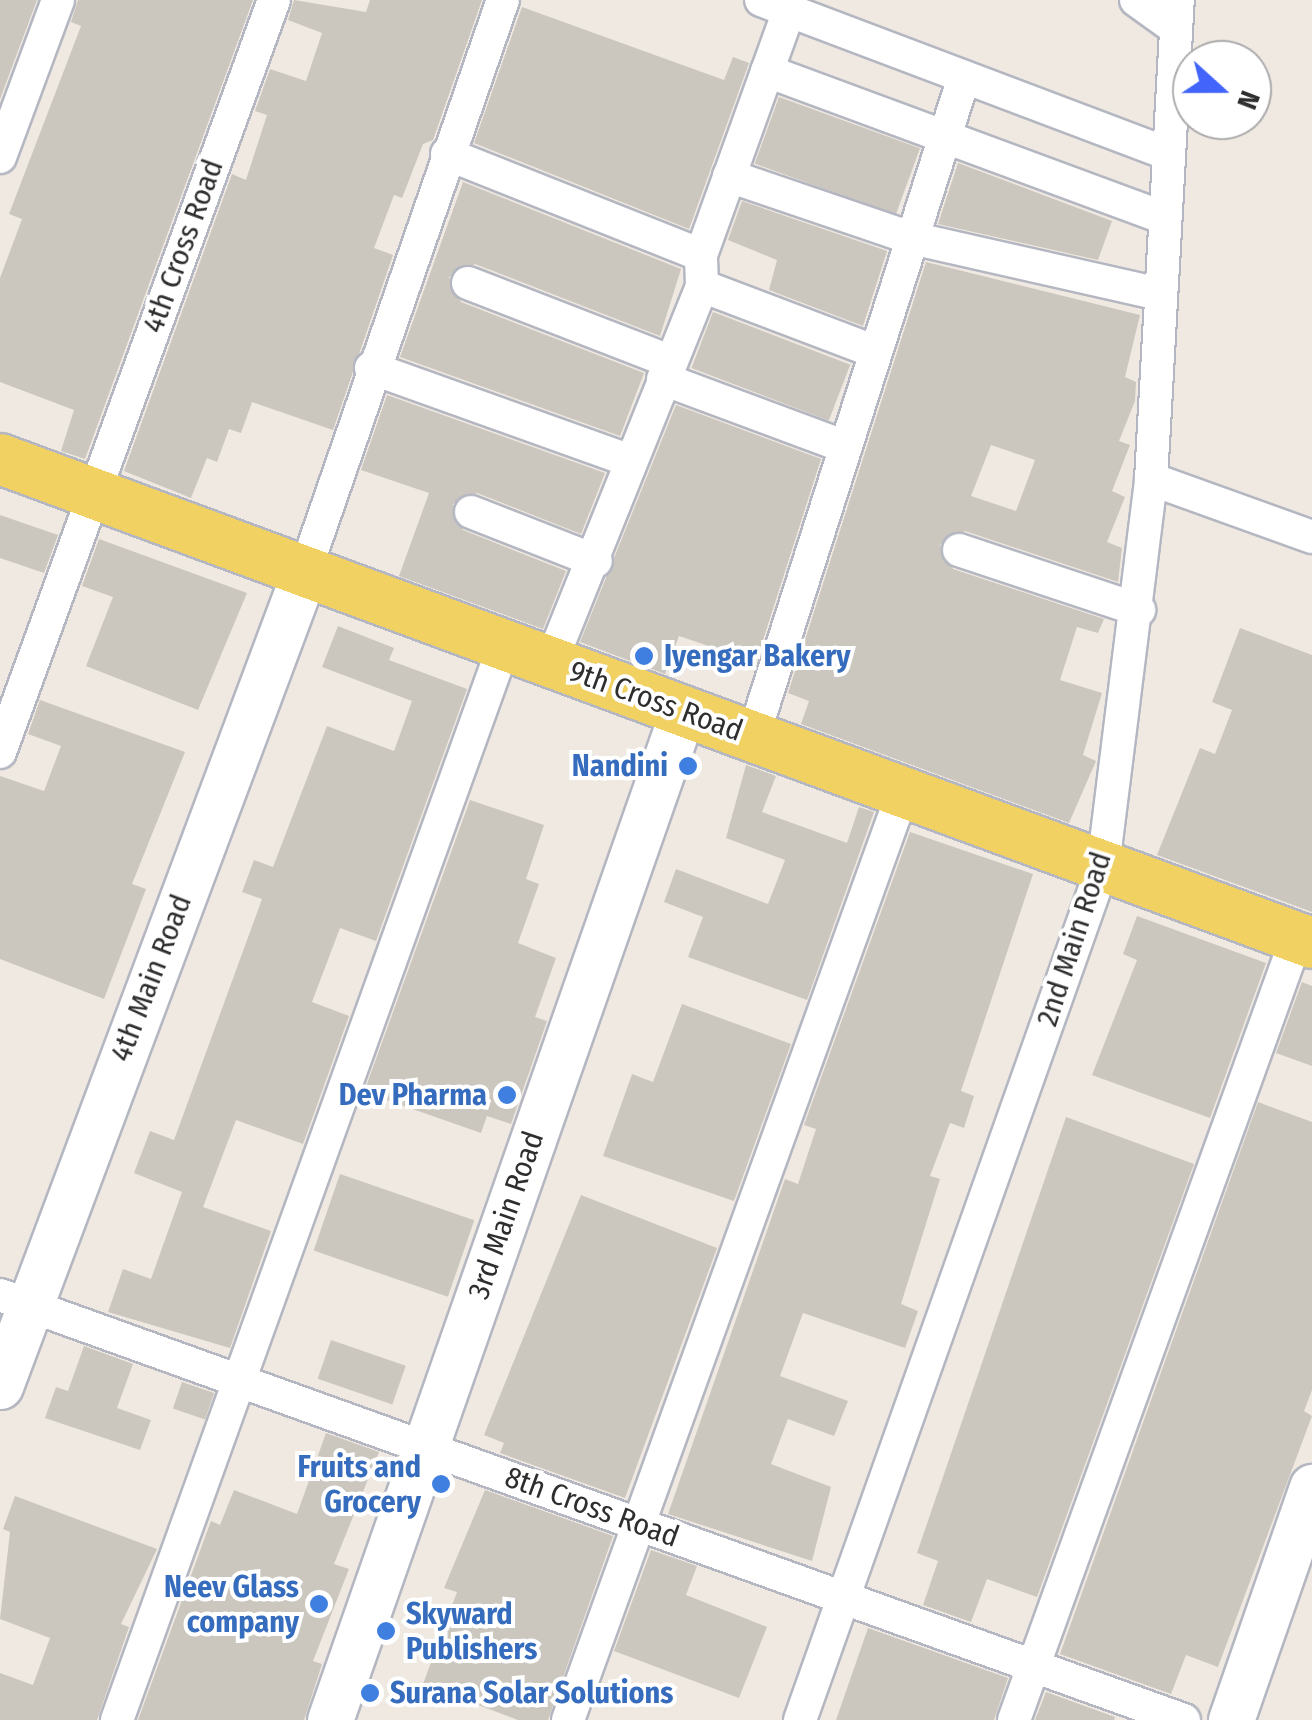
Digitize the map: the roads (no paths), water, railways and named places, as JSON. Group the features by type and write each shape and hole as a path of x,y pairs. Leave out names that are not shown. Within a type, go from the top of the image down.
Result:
{"main road":[{"name":"9th Cross Road","path":"0,459 1304,940"}],"street":[{"path":"0,158 58,0"},
{"name":"4th Cross Road","path":"0,752 274,0"},
{"path":"305,571 371,368 503,0"},
{"path":"1136,0 1176,14"},
{"path":"551,662 596,561 701,270 768,71 775,5 1164,152"},
{"name":"2nd Main Road","path":"800,1720 1103,866 1139,610 1151,479 1164,152 1176,14"},
{"path":"768,71 1162,217"},
{"path":"753,737 964,76"},
{"path":"447,154 876,352"},
{"path":"730,176 911,238 1159,294"},
{"path":"468,283 846,448"},
{"path":"371,368 631,460"},
{"path":"1151,479 1312,537"},
{"path":"471,512 596,561"},
{"path":"959,550 1139,610"},
{"name":"4th Main Road","path":"0,1386 14,1300 305,571"},
{"path":"117,1720 504,645"},
{"name":"3rd Main Road","path":"330,1720 683,711"},
{"path":"568,1720 904,792"},
{"path":"1014,1720 1304,940"},
{"name":"8th Cross Road","path":"14,1300 1184,1720"},
{"path":"1231,1720 1312,1487"}],"place":[{"name":"Iyengar Bakery","path":"644,656"},
{"name":"Nandini","path":"688,766"},
{"name":"Dev Pharma","path":"507,1095"},
{"name":"Fruits and Grocery","path":"441,1484"},
{"name":"Neev Glass company","path":"319,1604"},
{"name":"Skyward Publishers","path":"386,1631"},
{"name":"Surana Solar Solutions","path":"370,1693"}]}
